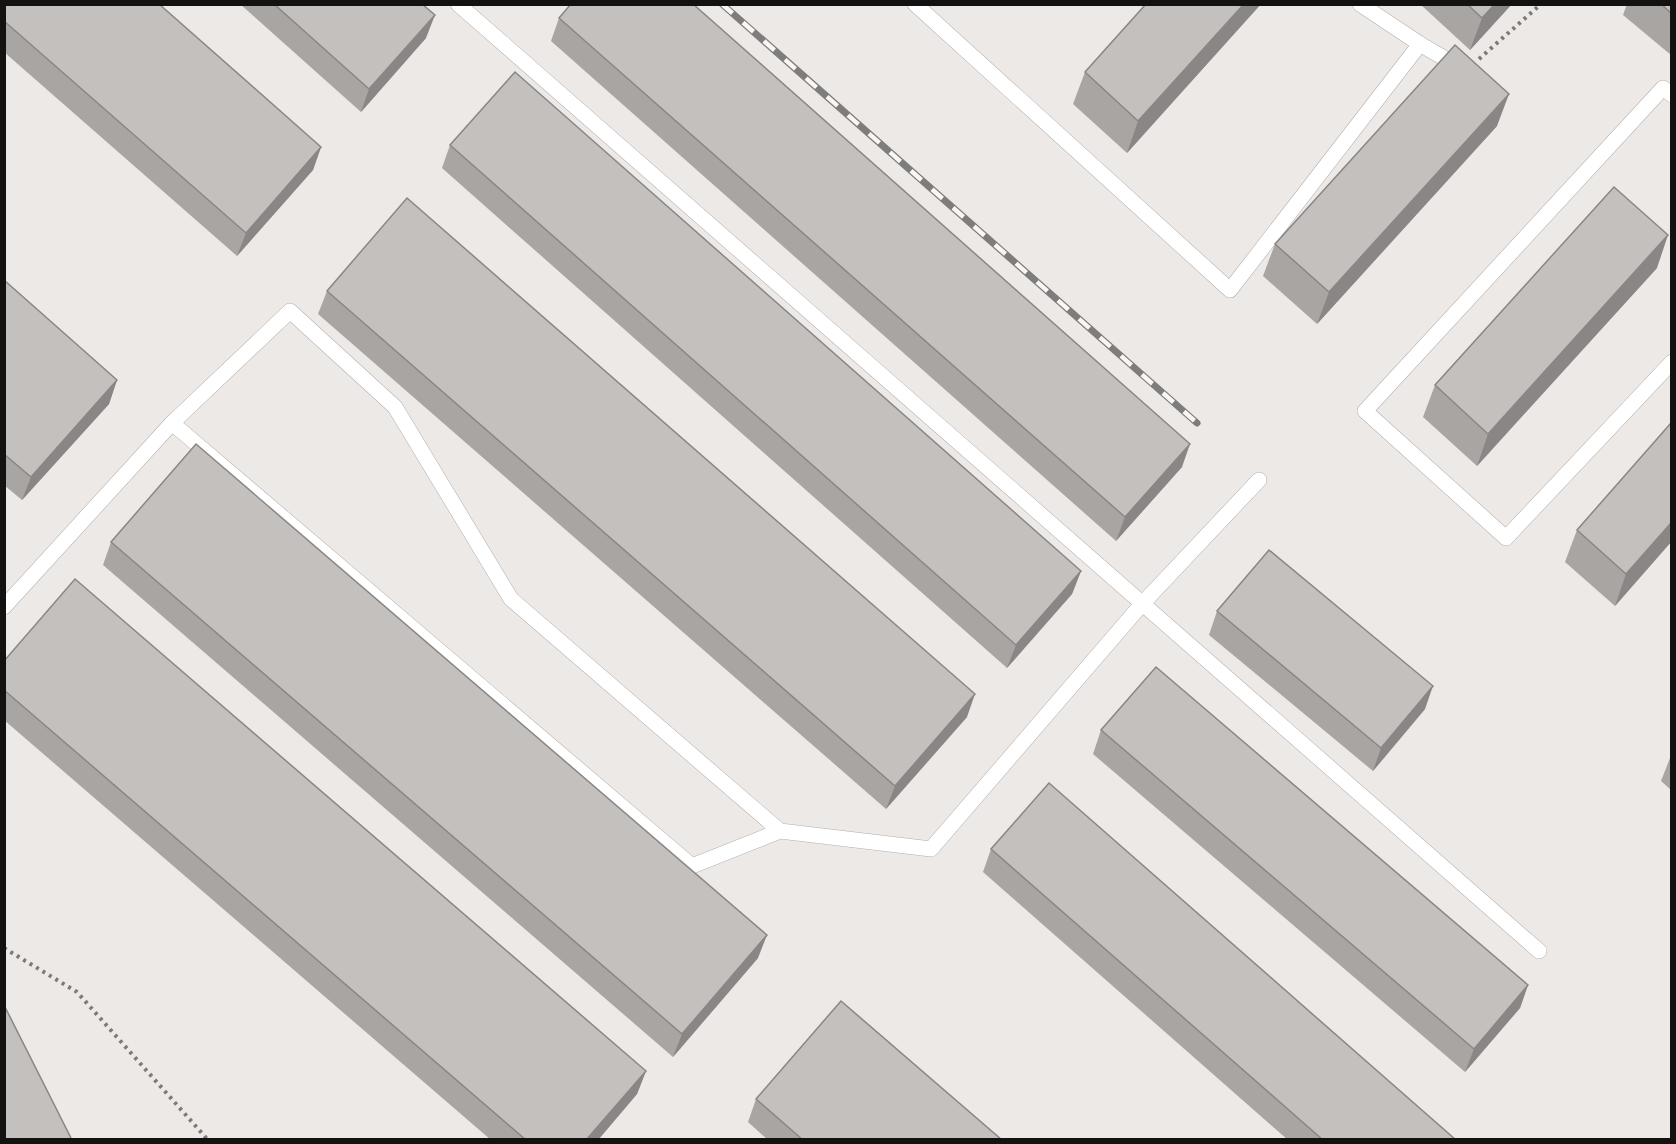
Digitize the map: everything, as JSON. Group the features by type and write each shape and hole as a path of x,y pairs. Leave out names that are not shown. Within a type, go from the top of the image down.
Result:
{"lane":[{"path":"458,4 1539,951"},
{"path":"915,4 1230,290 1420,44"},
{"path":"1360,4 1465,71"},
{"path":"1671,95 1663,88 1365,411 1506,538 1671,362"},
{"path":"4,607 172,423 290,311 395,407 511,599 780,831"},
{"path":"172,423 692,866 780,831 932,849 1142,604 1258,480"}],"path":[{"path":"1465,71 1541,4"},
{"path":"4,948 77,992 208,1140"}],"building":[{"path":"4,4 159,4 321,147 246,233 4,21"},
{"path":"274,4 422,4 435,15 369,89"},
{"path":"571,4 693,4 1190,444 1125,517 559,18"},
{"path":"1146,4 1244,4 1138,121 1085,72"},
{"path":"1467,4 1495,4 1482,18"},
{"path":"1661,4 1671,4 1671,13"},
{"path":"1455,45 1509,94 1329,292 1275,244"},
{"path":"515,72 1081,571 1016,645 450,145"},
{"path":"1614,187 1668,235 1488,434 1435,385"},
{"path":"407,198 975,694 895,786 327,291"},
{"path":"4,280 117,380 31,477 4,454"},
{"path":"1671,423 1671,523 1626,574 1577,530"},
{"path":"196,444 767,935 682,1034 111,542"},
{"path":"1269,550 1433,686 1381,748 1217,611"},
{"path":"75,579 646,1071 586,1140 526,1140 4,690 4,661"},
{"path":"1156,667 1528,985 1474,1049 1101,730"},
{"path":"1049,783 1456,1140 1323,1140 991,849"},
{"path":"841,1001 1002,1140 803,1140 756,1099"},
{"path":"4,1005 72,1140 4,1140"}],"railway":[{"path":"722,4 1197,423"}]}
